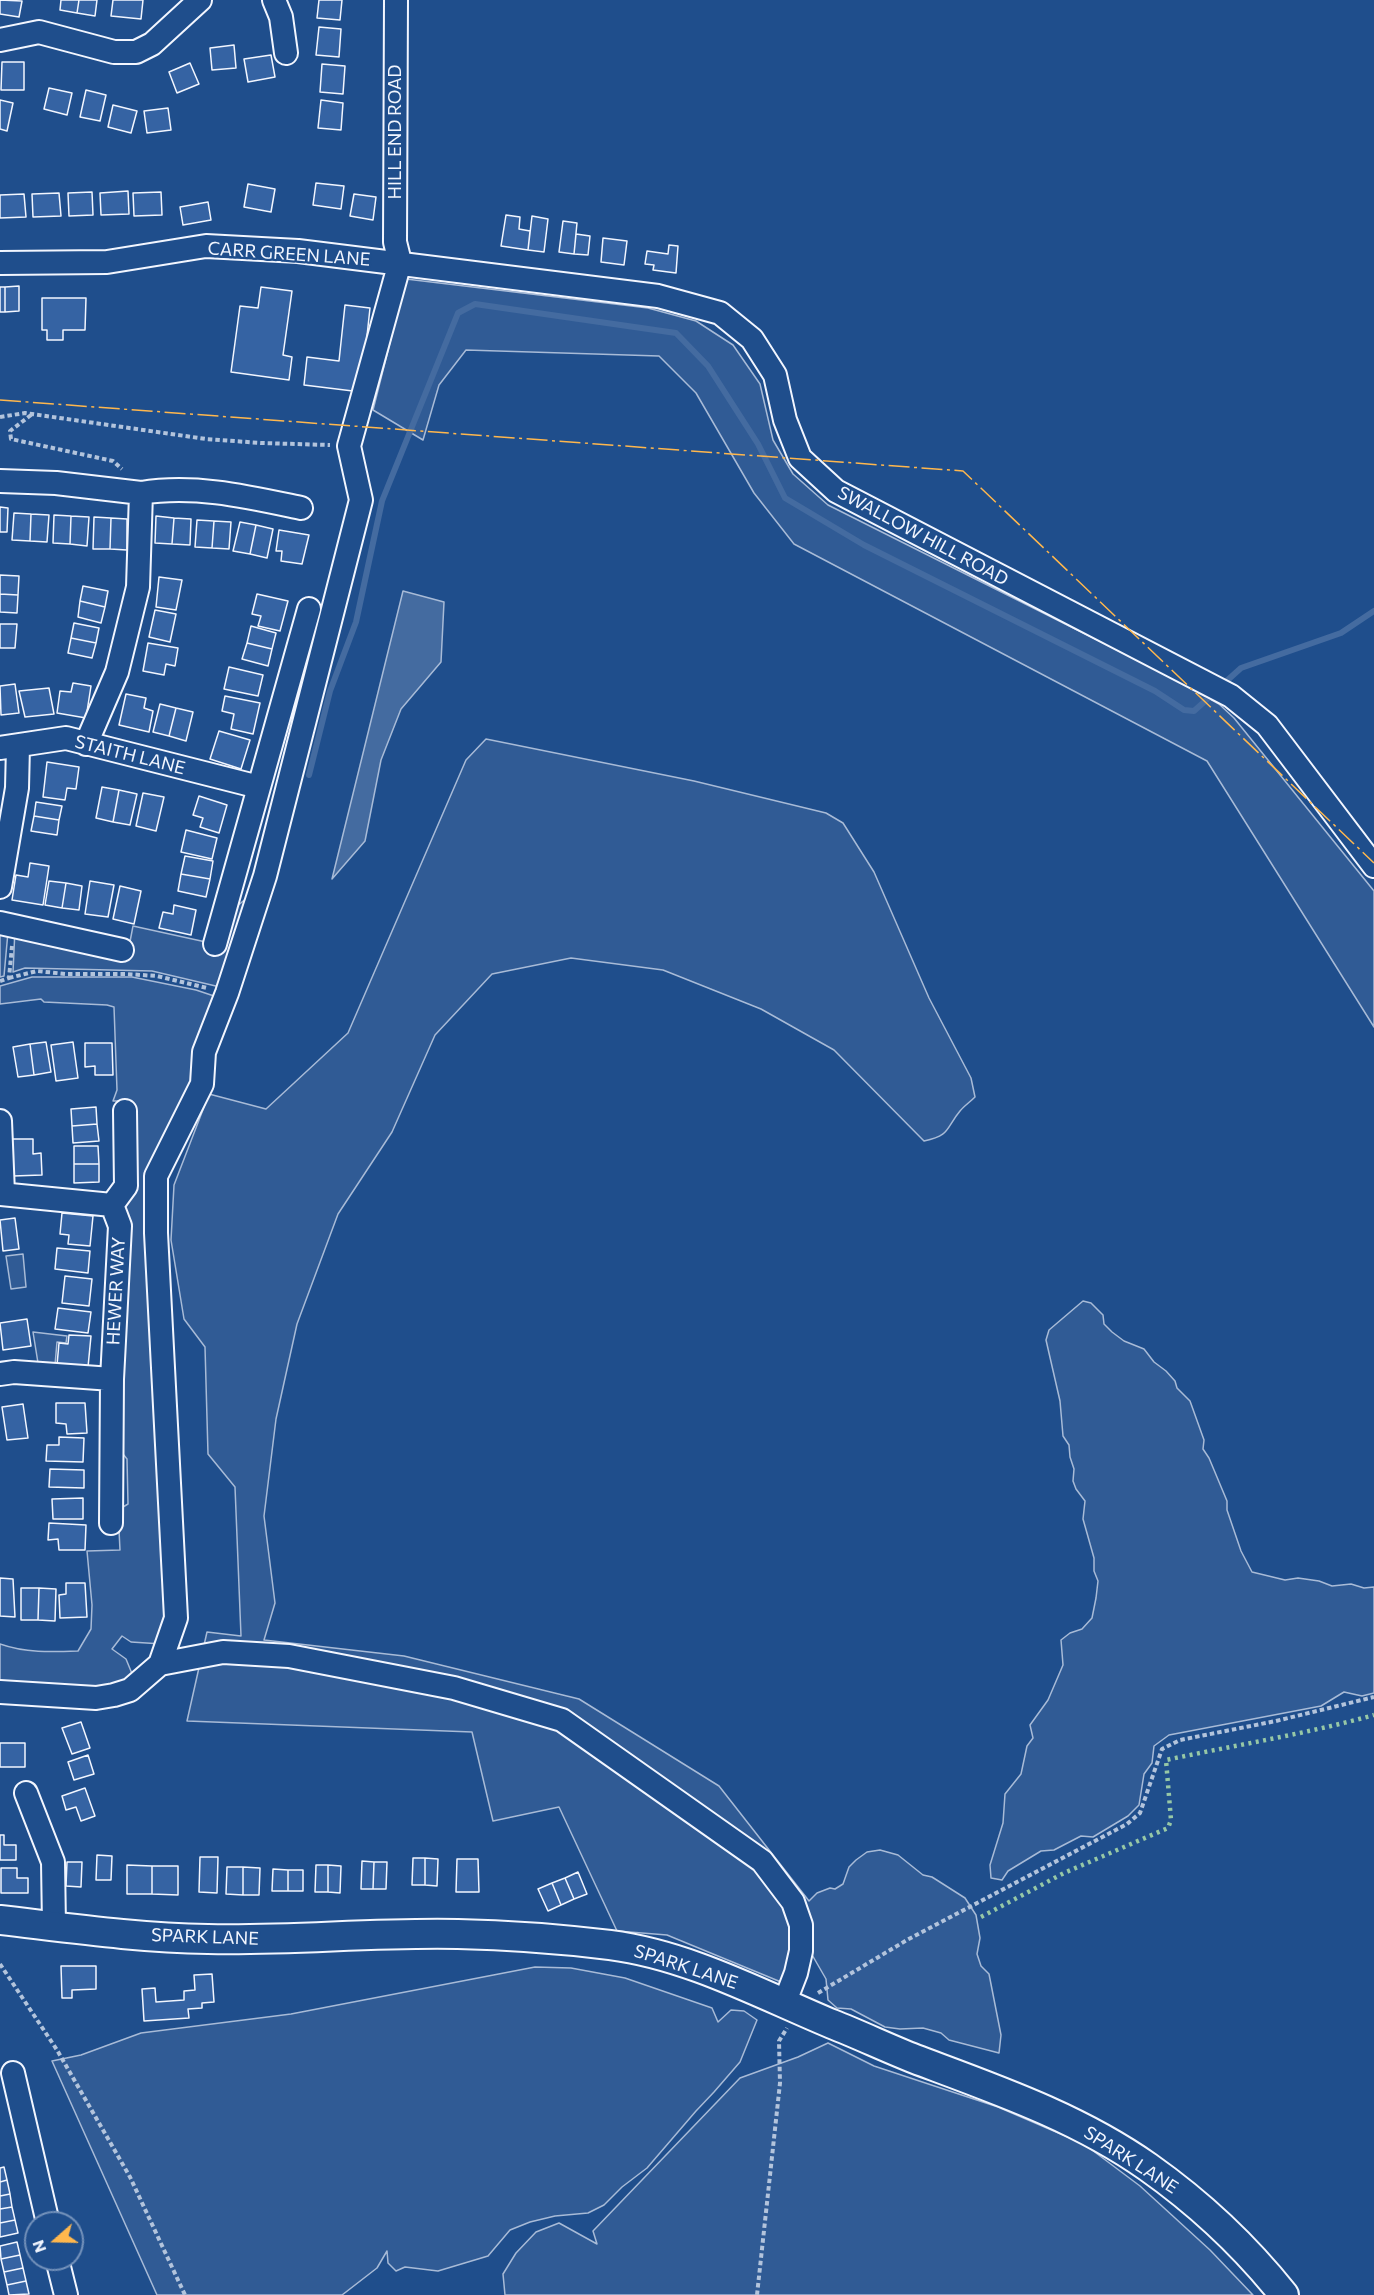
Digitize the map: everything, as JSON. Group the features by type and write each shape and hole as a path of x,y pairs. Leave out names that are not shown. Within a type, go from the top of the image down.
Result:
{"main road":[{"name":"SPARK LANE","path":"0,1920 208,1939 457,1934 610,1945 651,1953 715,1974 915,2058 977,2080 1050,2112 1111,2144 1147,2166 1202,2210 1257,2262 1284,2295"}],"street":[{"path":"0,40 39,32 114,52 136,52 152,44 200,0"},
{"path":"274,0 281,17 286,53"},
{"name":"HILL END ROAD","path":"396,0 395,242 400,262"},
{"name":"CARR GREEN LANE","path":"0,262 107,262 206,246 298,251 400,262"},
{"path":"0,1692 96,1698 130,1690 160,1664 176,1618 156,1233 156,1176 201,1084 204,1052 227,993 265,876 361,500 348,446 400,262"},
{"name":"SWALLOW HILL ROAD","path":"400,262 658,296 720,313 752,339 775,375 785,420 800,458 836,491 1231,696 1267,725 1374,866"},
{"path":"0,480 56,483 135,492 203,491 242,495 301,508"},
{"path":"86,744 117,672 138,587 135,492"},
{"path":"215,944 309,609"},
{"name":"STAITH LANE","path":"9,747 66,738 259,787"},
{"path":"0,887 17,788 9,747"},
{"path":"7,925 122,950"},
{"path":"0,1121 2,1193 112,1205 126,1186 125,1111"},
{"name":"HEWER WAY","path":"111,1523 112,1379 120,1226 112,1205"},
{"path":"0,1374 14,1372 112,1379"},
{"path":"160,1664 223,1652 289,1656 454,1688 562,1720 762,1861 793,1902 801,1925 801,1951 791,2007"},
{"path":"26,1793 53,1862 54,1926"},
{"path":"13,2073 45,2211"},
{"path":"60,2271 66,2295"}],"path":[{"path":"0,417 25,413 206,439 348,446"},
{"path":"31,415 10,431 11,440 113,461 127,473 135,492"},
{"path":"7,925 9,978"},
{"path":"0,981 37,971 157,976 227,993"},
{"path":"757,2295 780,2083 779,2041 791,2007 907,1940 1127,1824 1140,1813 1162,1749 1180,1740 1276,1721 1374,1697"},
{"path":"0,1964 57,2050 130,2177 185,2295"}],"shaded area":[{"path":"406,279 648,308 696,321 733,345 760,384 773,440 793,474 828,505 1169,676 1219,704 1234,718 1374,891 1374,1027 1207,761 794,544 754,493 696,393 659,356 466,350 439,385 423,440 373,410"},
{"path":"403,591 444,602 441,662 401,709 381,760 365,841 332,879"},
{"path":"486,739 694,781 826,813 843,823 874,872 929,998 971,1078 975,1097 960,1111 943,1134 924,1141 834,1050 761,1009 663,970 571,958 492,974 435,1035 392,1132 338,1214 297,1324 276,1419 264,1516 275,1603 264,1640 404,1656 579,1699 719,1786 809,1901 817,1893 830,1888 835,1889 843,1884 849,1867 867,1852 880,1850 898,1855 923,1875 932,1877 965,1898 976,1915 980,1938 977,1954 981,1966 989,1974 1001,2035 999,2053 949,2040 941,2033 923,2028 885,2027 851,2009 837,2008 828,2000 826,1979 811,1953 781,1982 667,1935 617,1931 559,1807 493,1821 472,1732 187,1721 207,1632 241,1636 235,1487 208,1454 205,1347 184,1319 171,1240 174,1185 209,1094 266,1109 348,1033 466,760"},
{"path":"248,897 220,987 152,971 25,968 13,972 15,929 128,952 133,926 215,944 224,917"},
{"path":"0,930 8,932 4,976 0,977"},
{"path":"32,977 132,977 196,990 217,997 197,1086 151,1176 169,1614 162,1644 131,1642 122,1636 112,1649 126,1659 133,1676 100,1689 0,1685 0,1644 48,1652 78,1651 91,1629 92,1605 87,1551 120,1550 118,1510 128,1504 127,1459 119,1449 122,1213 133,1187 131,1101 113,1101 117,1090 114,1007 44,1002 41,999 0,1004 0,986"},
{"path":"23,1254 26,1287 11,1289 6,1256"},
{"path":"1083,1301 1091,1303 1103,1315 1104,1324 1112,1332 1124,1341 1144,1349 1154,1362 1175,1381 1177,1388 1190,1401 1204,1440 1203,1449 1227,1501 1227,1510 1241,1551 1252,1572 1285,1580 1298,1578 1319,1581 1332,1586 1351,1584 1364,1588 1374,1587 1374,1693 1362,1696 1344,1692 1321,1706 1169,1735 1154,1746 1152,1763 1144,1774 1139,1805 1128,1816 1093,1837 1081,1836 1054,1850 1041,1851 1008,1871 1002,1880 991,1878 990,1865 1003,1823 1005,1794 1021,1774 1027,1746 1033,1738 1030,1725 1048,1700 1063,1665 1061,1640 1070,1633 1082,1629 1092,1618 1096,1598 1098,1581 1083,1519 1085,1501 1073,1481 1074,1469 1069,1445 1063,1436 1060,1401 1046,1340 1049,1330"},
{"path":"33,1332 67,1336 66,1343 57,1342 55,1365 38,1363"},
{"path":"535,1967 571,1968 625,1978 712,2008 718,2022 731,2010 744,2011 757,2020 740,2062 714,2092 647,2168 622,2187 604,2205 588,2213 555,2216 530,2222 510,2230 488,2256 438,2271 405,2267 396,2271 388,2263 387,2251 377,2268 342,2295 157,2295 52,2061 81,2055 141,2033 291,2014"},
{"path":"828,2043 874,2066 998,2107 1084,2144 1140,2186 1210,2250 1253,2295 505,2295 503,2274 516,2253 536,2232 559,2223 597,2244 593,2231 740,2078 798,2057"}],"building":[{"path":"0,0 22,1 19,17 0,14"},
{"path":"61,0 79,0 77,13 60,10"},
{"path":"79,0 97,0 95,16 77,13"},
{"path":"113,0 143,0 141,19 111,16"},
{"path":"319,0 342,0 340,20 317,18"},
{"path":"319,27 341,29 339,57 316,55"},
{"path":"234,45 236,68 212,70 210,48"},
{"path":"271,55 275,77 248,82 244,59"},
{"path":"2,62 24,62 24,90 1,90"},
{"path":"190,63 199,84 177,93 169,72"},
{"path":"322,64 345,66 343,94 320,92"},
{"path":"49,88 72,93 67,115 44,109"},
{"path":"86,90 106,95 100,121 80,117"},
{"path":"0,100 13,103 7,131 0,129"},
{"path":"321,100 343,103 341,130 318,128"},
{"path":"113,105 137,111 131,133 108,127"},
{"path":"168,108 171,130 147,133 144,111"},
{"path":"316,183 344,186 341,209 313,205"},
{"path":"248,184 275,189 271,212 244,207"},
{"path":"128,191 129,214 101,215 100,193"},
{"path":"92,192 93,215 69,216 68,193"},
{"path":"161,192 162,215 134,216 133,193"},
{"path":"59,193 61,216 33,217 32,194"},
{"path":"24,194 26,217 0,218 0,195"},
{"path":"354,194 376,197 373,220 350,216"},
{"path":"208,202 211,220 183,225 180,207"},
{"path":"506,215 520,217 519,229 530,231 528,250 501,246"},
{"path":"532,216 548,219 544,252 528,250"},
{"path":"563,221 577,223 574,254 559,252"},
{"path":"576,234 590,236 588,255 574,254"},
{"path":"603,238 627,241 624,265 601,262"},
{"path":"669,245 678,246 676,273 653,270 654,265 645,264 647,251 668,254"},
{"path":"19,286 19,311 5,312 5,287"},
{"path":"0,287 5,287 5,312 0,312"},
{"path":"261,287 292,291 283,355 292,357 289,380 231,372 240,306 258,308"},
{"path":"42,298 86,298 85,330 63,330 63,340 47,340 47,330 42,330"},
{"path":"345,305 370,308 361,392 304,385 307,357 339,361"},
{"path":"0,507 8,508 7,532 0,532"},
{"path":"14,513 31,514 30,541 12,540"},
{"path":"31,514 49,515 47,542 30,541"},
{"path":"54,515 71,516 70,544 53,543"},
{"path":"71,516 89,517 87,546 70,544"},
{"path":"156,516 174,518 172,544 155,543"},
{"path":"94,517 111,518 110,549 93,549"},
{"path":"111,518 127,519 127,550 110,549"},
{"path":"174,518 191,519 190,545 172,544"},
{"path":"197,520 214,521 212,548 195,547"},
{"path":"214,521 231,522 229,549 212,548"},
{"path":"240,522 256,525 250,554 233,551"},
{"path":"256,525 273,529 267,558 250,554"},
{"path":"279,530 309,535 302,564 281,561 282,551 276,551"},
{"path":"0,575 19,576 18,595 0,594"},
{"path":"159,577 182,580 176,610 156,607"},
{"path":"83,586 108,591 105,607 80,601"},
{"path":"0,594 18,595 17,613 0,612"},
{"path":"257,594 288,601 280,631 258,626 261,616 252,614"},
{"path":"80,601 105,607 101,623 78,617"},
{"path":"155,610 176,614 170,642 149,637"},
{"path":"74,623 99,628 96,643 71,638"},
{"path":"0,624 17,624 15,648 0,648"},
{"path":"251,626 276,633 272,649 247,643"},
{"path":"71,638 96,643 92,658 68,653"},
{"path":"148,643 178,648 175,666 166,664 164,675 143,671"},
{"path":"247,643 272,649 268,666 242,659"},
{"path":"229,667 263,675 258,696 224,689"},
{"path":"73,683 91,686 86,718 57,713 60,691 71,692"},
{"path":"15,684 19,713 1,715 0,686"},
{"path":"49,688 54,714 25,717 19,691"},
{"path":"126,694 146,698 144,708 153,711 149,732 119,725"},
{"path":"225,696 260,703 253,734 231,729 234,714 222,711"},
{"path":"160,704 176,708 169,736 153,732"},
{"path":"176,708 193,712 186,741 169,736"},
{"path":"219,731 250,740 241,769 210,759"},
{"path":"47,762 79,767 76,789 67,788 65,800 43,797"},
{"path":"102,787 119,790 113,822 96,818"},
{"path":"119,790 137,794 130,825 113,822"},
{"path":"143,793 164,797 156,831 136,826"},
{"path":"199,796 227,805 219,833 200,827 203,818 193,815"},
{"path":"36,802 62,806 59,820 34,816"},
{"path":"34,816 59,820 57,835 31,831"},
{"path":"186,830 217,838 212,859 181,852"},
{"path":"185,856 213,861 210,879 181,874"},
{"path":"30,863 49,866 43,905 12,900 16,875 28,877"},
{"path":"181,874 210,879 206,897 178,891"},
{"path":"49,881 66,883 62,908 45,905"},
{"path":"90,881 114,885 108,917 85,914"},
{"path":"66,883 82,886 79,910 62,908"},
{"path":"120,886 141,891 134,924 113,919"},
{"path":"174,905 196,910 191,935 159,928 163,912 173,914"},
{"path":"46,1042 51,1072 34,1075 30,1044"},
{"path":"73,1042 78,1078 56,1081 51,1045"},
{"path":"85,1043 112,1043 113,1075 95,1075 95,1066 85,1067"},
{"path":"30,1044 34,1075 18,1077 13,1047"},
{"path":"96,1107 97,1124 72,1126 71,1109"},
{"path":"97,1124 99,1141 73,1143 72,1126"},
{"path":"12,1139 33,1139 33,1154 41,1153 42,1175 13,1176"},
{"path":"74,1146 98,1146 99,1164 74,1164"},
{"path":"74,1164 99,1164 99,1182 74,1183"},
{"path":"62,1213 93,1216 90,1246 68,1244 69,1235 60,1234"},
{"path":"15,1218 19,1249 3,1251 0,1220"},
{"path":"57,1248 90,1251 88,1273 55,1269"},
{"path":"65,1276 92,1279 89,1306 62,1303"},
{"path":"58,1308 91,1312 88,1333 55,1329"},
{"path":"27,1319 31,1346 3,1350 0,1323"},
{"path":"69,1335 91,1336 88,1367 57,1365 59,1343 68,1344"},
{"path":"56,1403 85,1403 87,1433 67,1434 66,1424 56,1423"},
{"path":"23,1404 28,1438 7,1440 2,1407"},
{"path":"59,1437 84,1438 83,1462 46,1461 47,1445 59,1445"},
{"path":"50,1469 84,1470 84,1488 49,1487"},
{"path":"83,1498 83,1519 53,1519 52,1499"},
{"path":"49,1523 86,1525 85,1550 59,1550 58,1539 48,1540"},
{"path":"0,1578 13,1579 15,1617 0,1616"},
{"path":"66,1583 85,1583 87,1617 60,1618 59,1595 66,1594"},
{"path":"21,1588 39,1588 38,1620 21,1620"},
{"path":"39,1588 56,1589 55,1621 38,1620"},
{"path":"81,1722 90,1748 72,1754 62,1728"},
{"path":"0,1743 25,1743 25,1767 0,1767"},
{"path":"88,1755 94,1774 74,1780 68,1762"},
{"path":"85,1788 95,1816 81,1821 76,1807 66,1810 62,1796"},
{"path":"0,1835 4,1835 4,1845 16,1845 16,1860 0,1860"},
{"path":"97,1855 112,1856 111,1880 96,1880"},
{"path":"200,1857 218,1857 217,1893 199,1892"},
{"path":"413,1858 425,1858 425,1885 412,1885"},
{"path":"425,1858 438,1859 437,1886 425,1885"},
{"path":"457,1859 478,1859 479,1892 456,1892"},
{"path":"362,1861 374,1862 373,1889 361,1889"},
{"path":"67,1862 82,1862 81,1887 66,1886"},
{"path":"374,1862 387,1862 386,1889 373,1889"},
{"path":"127,1865 152,1866 152,1894 127,1894"},
{"path":"316,1865 328,1865 328,1892 315,1892"},
{"path":"328,1865 341,1866 340,1893 328,1892"},
{"path":"152,1866 178,1866 178,1895 152,1894"},
{"path":"227,1867 243,1867 243,1895 226,1894"},
{"path":"243,1867 260,1868 259,1895 243,1895"},
{"path":"1,1868 17,1868 17,1878 28,1878 28,1893 1,1893"},
{"path":"273,1869 288,1870 288,1891 272,1891"},
{"path":"288,1870 303,1870 303,1891 288,1891"},
{"path":"578,1872 587,1894 574,1899 565,1878"},
{"path":"565,1878 574,1899 561,1905 552,1883"},
{"path":"552,1883 561,1905 548,1911 538,1889"},
{"path":"61,1966 96,1966 96,1989 72,1990 72,1998 62,1998"},
{"path":"212,1974 214,2002 202,2003 202,2008 188,2009 189,2018 144,2021 142,1989 155,1988 156,2002 184,2000 184,1991 195,1990 194,1975"},
{"path":"4,2167 7,2180 0,2182 0,2168"},
{"path":"7,2180 10,2194 0,2196 0,2182"},
{"path":"10,2194 12,2207 0,2209 0,2196"},
{"path":"12,2207 15,2220 0,2223 0,2209"},
{"path":"15,2220 18,2233 0,2237 0,2223"},
{"path":"17,2242 20,2255 1,2259 0,2246"},
{"path":"20,2255 23,2268 4,2272 1,2259"},
{"path":"23,2268 26,2281 7,2285 4,2272"},
{"path":"26,2281 29,2294 9,2295 7,2285"}],"waterway":[{"path":"309,775 330,691 356,622 382,501 458,313 475,304 676,333 708,366 758,444 785,498 864,545 1155,691 1184,710 1194,711 1214,693"},
{"path":"1221,686 1241,668 1341,633 1374,611"}],"hedge":[{"path":"981,1917 1064,1873 1168,1828 1171,1820 1166,1760 1297,1734 1374,1715"}],"power":[{"path":"0,400 963,471 1374,863"}]}
